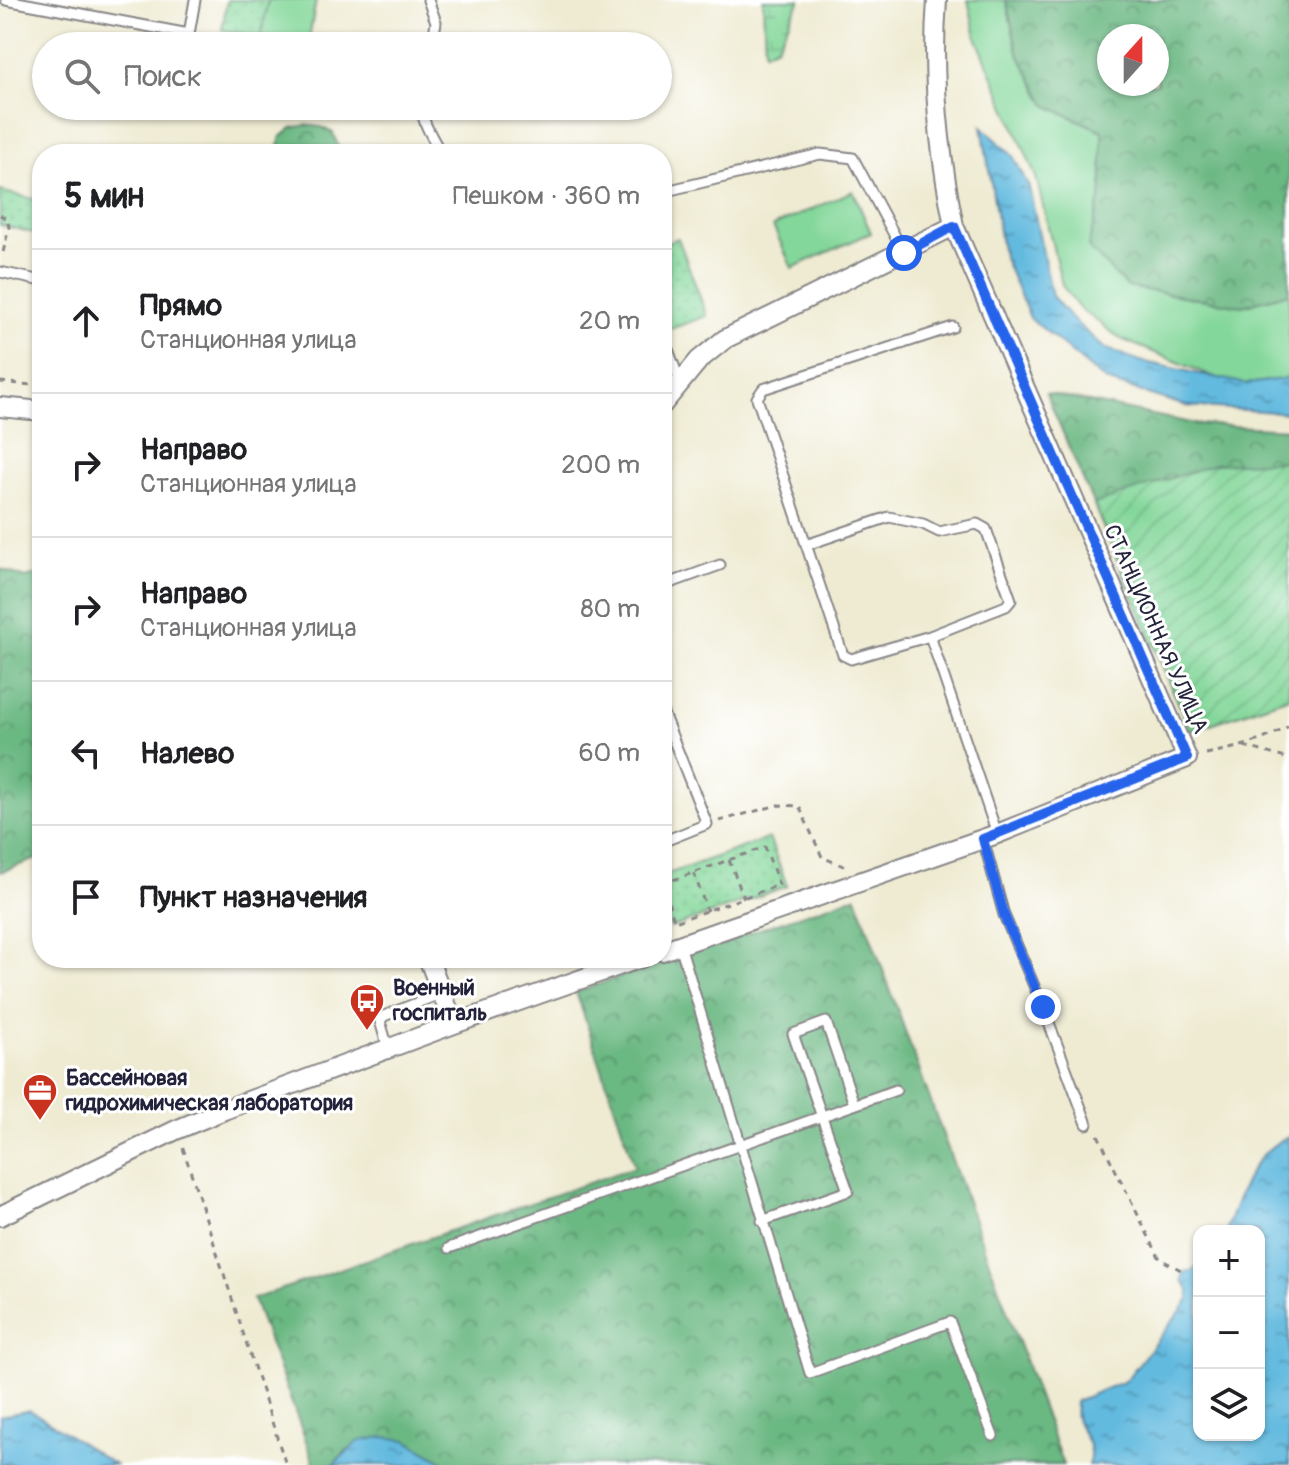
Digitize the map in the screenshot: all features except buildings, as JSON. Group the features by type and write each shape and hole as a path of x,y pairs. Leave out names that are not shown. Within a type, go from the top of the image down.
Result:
{"street":[{"name":"СТАНЦИОННАЯ УЛИЦА","path":"672,948 990,837 1187,758 954,226 943,172 937,110 937,0"},
{"path":"672,392 699,360 725,339 954,226"},
{"path":"0,407 32,410"},
{"path":"432,968 454,1024"},
{"path":"2,1210 176,1130 388,1048 613,968"}],"lane":[{"path":"6,0 48,4 180,32"},
{"path":"189,32 195,0"},
{"path":"428,0 436,22 434,32"},
{"path":"423,120 437,144"},
{"path":"672,190 820,154 853,158 904,253"},
{"path":"0,270 32,278"},
{"path":"806,545 889,517 923,524 939,532 977,524 986,529 1011,600 1006,606 930,636 851,659 843,655 806,545 757,398 763,389 953,327"},
{"path":"672,360 680,382"},
{"path":"672,582 720,565"},
{"path":"930,636 990,837 1004,915 1087,1124"},
{"path":"672,736 707,824 672,838"},
{"path":"672,951 739,1144 810,1373 950,1322 993,1436"},
{"path":"388,1048 380,1027 384,1016 442,993"},
{"path":"762,1221 848,1191 793,1034 826,1022 854,1104"},
{"path":"449,1248 896,1090"}],"path":[{"path":"0,215 7,219 9,227 0,270"},
{"path":"0,382 32,385"},
{"path":"1187,758 1244,746 1289,726"},
{"path":"1244,746 1289,759"},
{"path":"707,824 778,805 799,806 822,857 872,877"},
{"path":"672,881 765,847 779,885 675,922 672,913"},
{"path":"729,860 744,898"},
{"path":"693,873 707,911"},
{"path":"1087,1124 1101,1139 1160,1259 1183,1271"},
{"path":"176,1130 286,1465"}],"green space":[{"path":"227,0 268,0 262,32 222,30"},
{"path":"268,0 316,0 310,32 262,32"},
{"path":"763,0 800,0 777,46 765,52"},
{"path":"968,0 1006,0 1018,53 1046,105 1102,131 1102,191 1089,247 1241,306 1289,293 1289,378 1247,384 1222,380 1121,339 1078,307 1062,285 1036,177 976,37"},
{"path":"1006,0 1286,0 1289,8 1289,293 1242,306 1127,287 1088,247 1102,191 1102,131 1046,105 1018,53"},
{"path":"306,125 321,127 333,133 337,144 280,144 280,138 292,128"},
{"path":"0,191 32,199 32,233 0,225"},
{"path":"853,191 871,233 792,268 773,226"},
{"path":"678,238 707,316 672,329 672,240"},
{"path":"1046,393 1196,424 1289,429 1289,697 1190,731"},
{"path":"1289,461 1289,697 1190,731 1094,504 1214,464"},
{"path":"0,569 26,578 32,576 32,861 0,872"},
{"path":"769,838 787,886 672,928 672,872"},
{"path":"856,896 1063,1465 449,1465 406,1440 347,1450 333,1465 315,1465 253,1299 635,1167 576,992 646,968 672,968 672,959"}],"water":[{"path":"982,126 1013,156 1029,187 1052,296 1072,319 1104,348 1140,361 1247,384 1289,378 1289,413 1186,406 1106,381 1030,318 1003,256"},
{"path":"1289,1136 1289,1465 1088,1465 1089,1447 1076,1419 1076,1401 1125,1381 1189,1300 1189,1290 1182,1281 1184,1272 1193,1270 1193,1441 1265,1441 1265,1225 1228,1225 1248,1176 1276,1143"},
{"path":"30,1410 115,1465 0,1465 0,1416"},
{"path":"384,1437 406,1440 449,1465 333,1465 359,1441"}],"place":[{"name":"Военный госпиталь","path":"367,1032"},
{"name":"Бассейновая гидрохимическая лаборатория","path":"40,1122"}],"route":[{"path":"904,253 954,226 1187,758 983,839 1004,915 1043,1007"}]}
